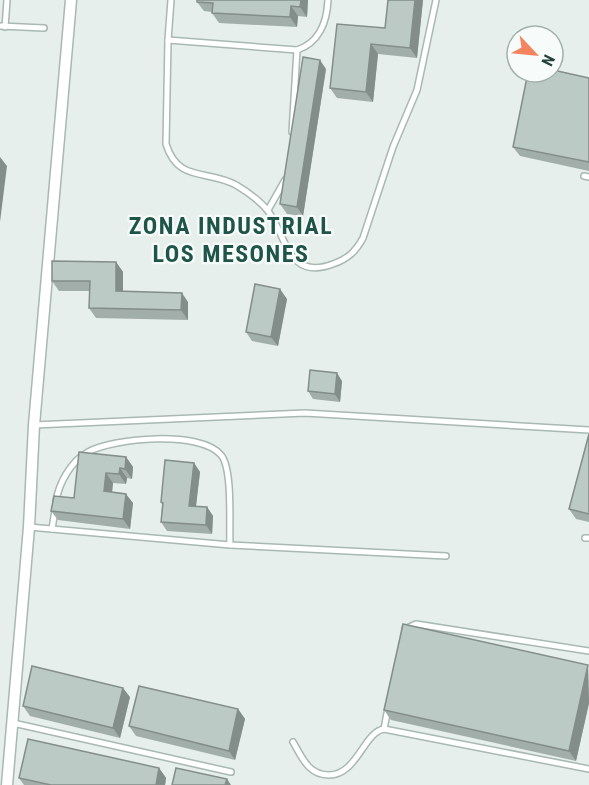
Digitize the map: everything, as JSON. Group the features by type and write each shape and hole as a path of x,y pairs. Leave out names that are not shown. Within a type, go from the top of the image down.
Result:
{"street":[{"path":"7,785 29,527 34,426 71,0"}],"lane":[{"path":"7,0 3,26 44,28"},
{"path":"171,0 166,144 170,156 180,168 220,178 238,186 268,210 289,253 306,266 317,268 332,265 348,257 357,249 393,147 417,90 436,0"},
{"path":"168,40 297,50 308,47 323,27 328,0"},
{"path":"292,135 297,50"},
{"path":"268,210 284,183 286,174"},
{"path":"34,426 305,412 589,430"},
{"path":"52,529 61,484 74,463 88,452 141,438 199,442 213,448 221,455 228,468 230,545"},
{"path":"29,527 230,545 446,556"},
{"path":"401,637 407,627 416,624 589,651"},
{"path":"384,729 388,706"},
{"path":"13,723 231,771"},
{"path":"294,742 309,769 320,774 336,774 352,763 375,733 384,729 589,769"}],"building":[{"path":"197,0 301,0 300,7 291,6 290,17 212,13 213,3 197,2"},
{"path":"388,0 415,0 410,48 371,44 366,92 330,88 337,24 385,28"},
{"path":"303,57 320,60 297,207 280,204"},
{"path":"565,73 589,78 589,162 513,147 526,84 565,84"},
{"path":"52,261 116,262 116,291 182,293 181,310 89,308 90,281 52,281"},
{"path":"255,284 280,289 271,337 246,332"},
{"path":"310,370 337,373 335,394 308,391"},
{"path":"589,434 589,514 569,509"},
{"path":"79,452 126,457 125,469 120,468 119,474 106,473 104,491 126,494 123,519 51,511 54,496 74,498"},
{"path":"165,460 194,463 189,506 207,507 206,525 161,522"},
{"path":"403,624 588,665 569,751 384,710"},
{"path":"32,666 123,688 113,728 23,706"},
{"path":"139,686 238,709 229,751 129,726"},
{"path":"28,739 159,768 156,785 51,785 19,778"},
{"path":"176,768 227,779 225,785 172,785"}],"district":[{"name":"ZONA INDUSTRIAL LOS MESONES","path":"231,240"}]}
